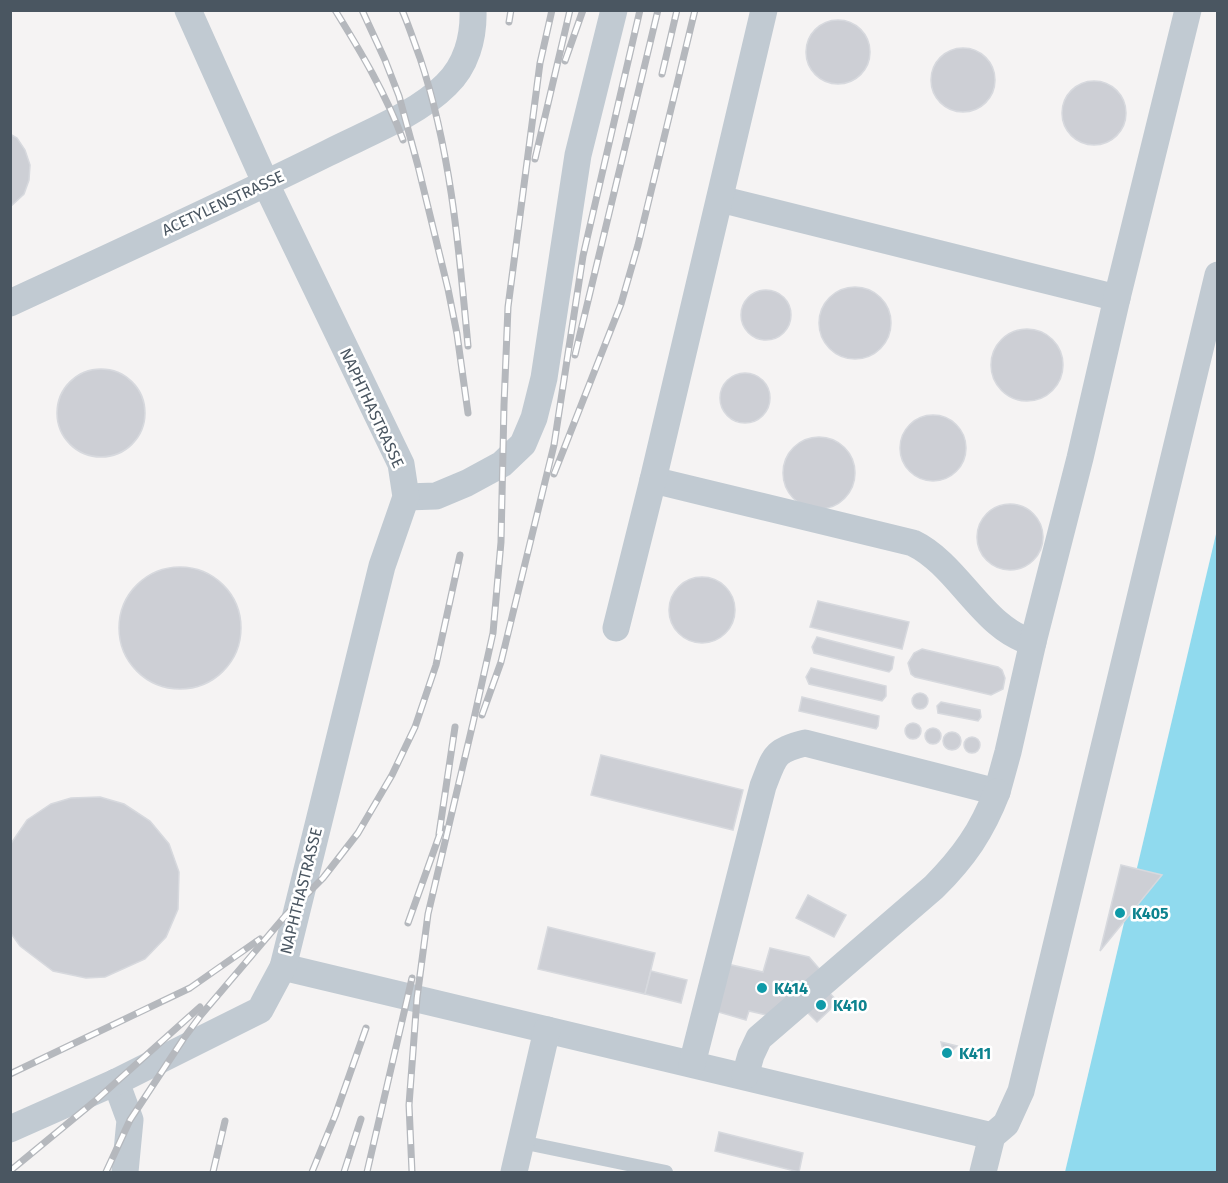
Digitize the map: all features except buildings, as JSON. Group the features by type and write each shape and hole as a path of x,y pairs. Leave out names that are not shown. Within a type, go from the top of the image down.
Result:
{"street":[{"name":"NAPHTHASTRASSE","path":"10,1129 116,1082 261,1010 283,967 382,566 406,496 401,464 266,184 188,10"},
{"name":"ACETYLENSTRASSE","path":"10,303 266,184 404,115 433,97 448,84 462,66 470,43 473,10"},
{"path":"406,496 436,496 467,483 502,464 523,444 534,418 544,378 578,154 614,10"},
{"path":"616,628 764,10"},
{"path":"745,1076 759,1038 934,887 957,864 974,841 986,819 997,792 1008,752 1188,10"},
{"path":"720,199 1117,298"},
{"path":"983,1173 992,1136 1006,1124 1021,1091 1218,275"},
{"path":"653,480 913,543 925,549 940,562 997,622 1018,638 1033,642"},
{"path":"692,1064 763,786 774,756 786,748 805,743 997,792"},
{"path":"283,967 992,1136"},
{"path":"514,1173 547,1030"},
{"path":"116,1082 130,1120 125,1173"}],"lane":[{"path":"521,1142 666,1173"}],"water":[{"path":"1217,530 1217,1172 1065,1172"}],"railway":[{"path":"335,10 381,90 403,140"},
{"path":"362,10 399,96 418,166 448,289 468,413"},
{"path":"402,10 431,93 446,164 457,237 468,346"},
{"path":"509,22 511,10"},
{"path":"412,1172 409,1105 417,998 428,914 493,633 501,542 508,307 540,63 552,10"},
{"path":"535,159 570,10"},
{"path":"565,61 583,10"},
{"path":"482,715 501,662 554,445 583,256 640,10"},
{"path":"575,355 658,10"},
{"path":"662,74 677,10"},
{"path":"554,474 621,304 638,245 695,10"},
{"path":"106,1172 130,1120 184,1038 286,915 323,878 358,833 392,775 415,727 436,665 460,555"},
{"path":"439,834 455,727"},
{"path":"408,923 442,828"},
{"path":"10,1074 190,988 260,939"},
{"path":"367,1172 412,978"},
{"path":"10,1171 95,1101 200,1007"},
{"path":"312,1172 335,1116 366,1028"},
{"path":"344,1172 361,1119"},
{"path":"213,1172 225,1121"}],"place":[{"name":"K405","path":"1120,913"},
{"name":"K414","path":"762,988"},
{"name":"K410","path":"821,1005"},
{"name":"K411","path":"947,1053"}]}
